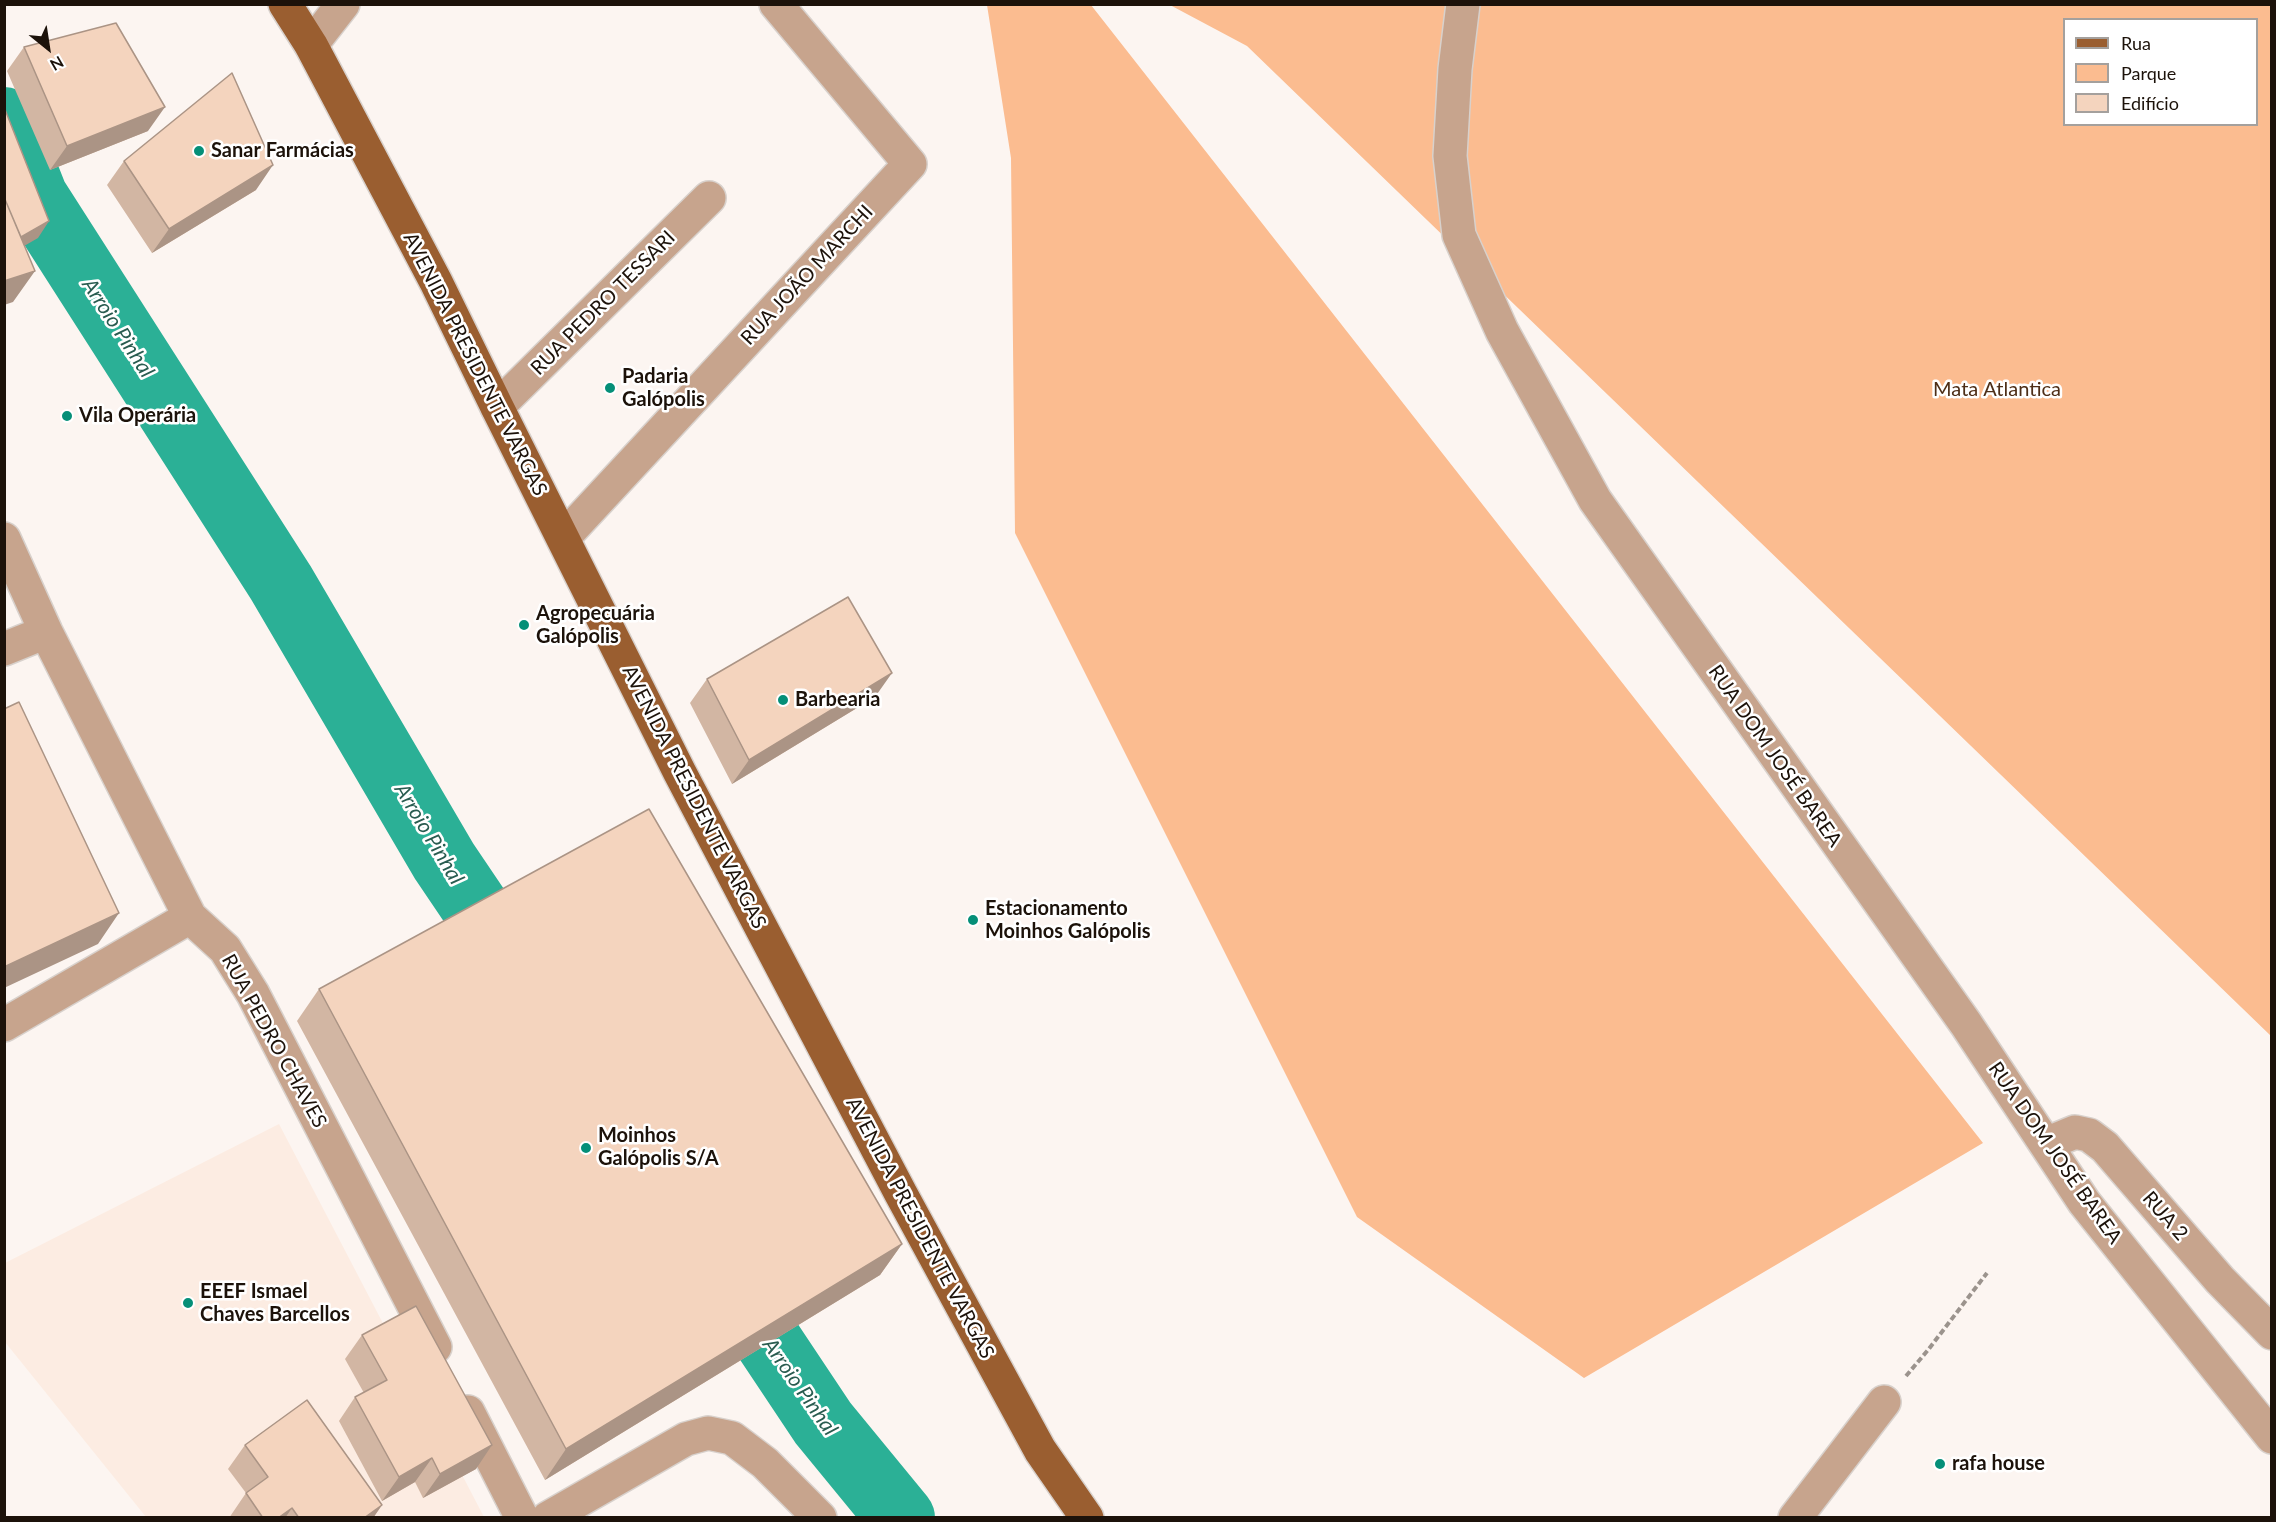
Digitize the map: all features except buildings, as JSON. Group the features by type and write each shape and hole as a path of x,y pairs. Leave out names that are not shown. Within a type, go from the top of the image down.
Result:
{"main road":[{"name":"AVENIDA PRESIDENTE VARGAS","path":"285,4 311,45 436,282 680,773 901,1194 1040,1450 1087,1518"}],"street":[{"path":"311,45 343,4"},
{"name":"RUA JOÃO MARCHI","path":"563,538 910,164 776,4"},
{"name":"RUA DOM JOSÉ BAREA","path":"1463,4 1455,69 1450,156 1459,235 1502,331 1595,500 1966,1024 2084,1202 2271,1437"},
{"name":"RUA PEDRO TESSARI","path":"497,407 709,198"},
{"name":"RUA PEDRO CHAVES","path":"4,539 46,632 190,916 225,949 253,994 522,1518"},
{"path":"4,649 46,632"},
{"path":"4,1025 190,916"},
{"name":"RUA 2","path":"2046,1144 2075,1132 2089,1135 2105,1147 2220,1280 2271,1333"},
{"path":"1795,1518 1884,1402"},
{"path":"548,1518 686,1439 708,1433 732,1438 765,1463 820,1518"}],"path":[{"path":"1884,1402 1929,1350 1987,1273"}],"shaded area":[{"name":"EEEF Ismael Chaves Barcellos","path":"279,1124 484,1517 146,1517 5,1342 5,1263"}],"green space":[{"path":"987,5 1091,5 1983,1143 1584,1378 1357,1217 1015,533 1011,158"},
{"name":"Mata Atlantica","path":"1170,5 2271,5 2271,1036 1247,46"}],"waterway":[{"name":"Arroio Pinhal","path":"4,121 34,197 281,583 444,861 525,981"},
{"name":"Arroio Pinhal","path":"717,1264 823,1423 901,1518"}],"place":[{"name":"Sanar Farmácias","path":"199,151"},
{"name":"Padaria Galópolis","path":"610,388"},
{"name":"Vila Operária","path":"67,416"},
{"name":"Agropecuária Galópolis","path":"524,625"},
{"name":"Barbearia","path":"783,700"},
{"name":"Estacionamento Moinhos Galópolis","path":"973,920"},
{"name":"Moinhos Galópolis S/A","path":"586,1148"},
{"name":"EEEF Ismael Chaves Barcellos","path":"188,1303"},
{"name":"rafa house","path":"1940,1464"}]}
